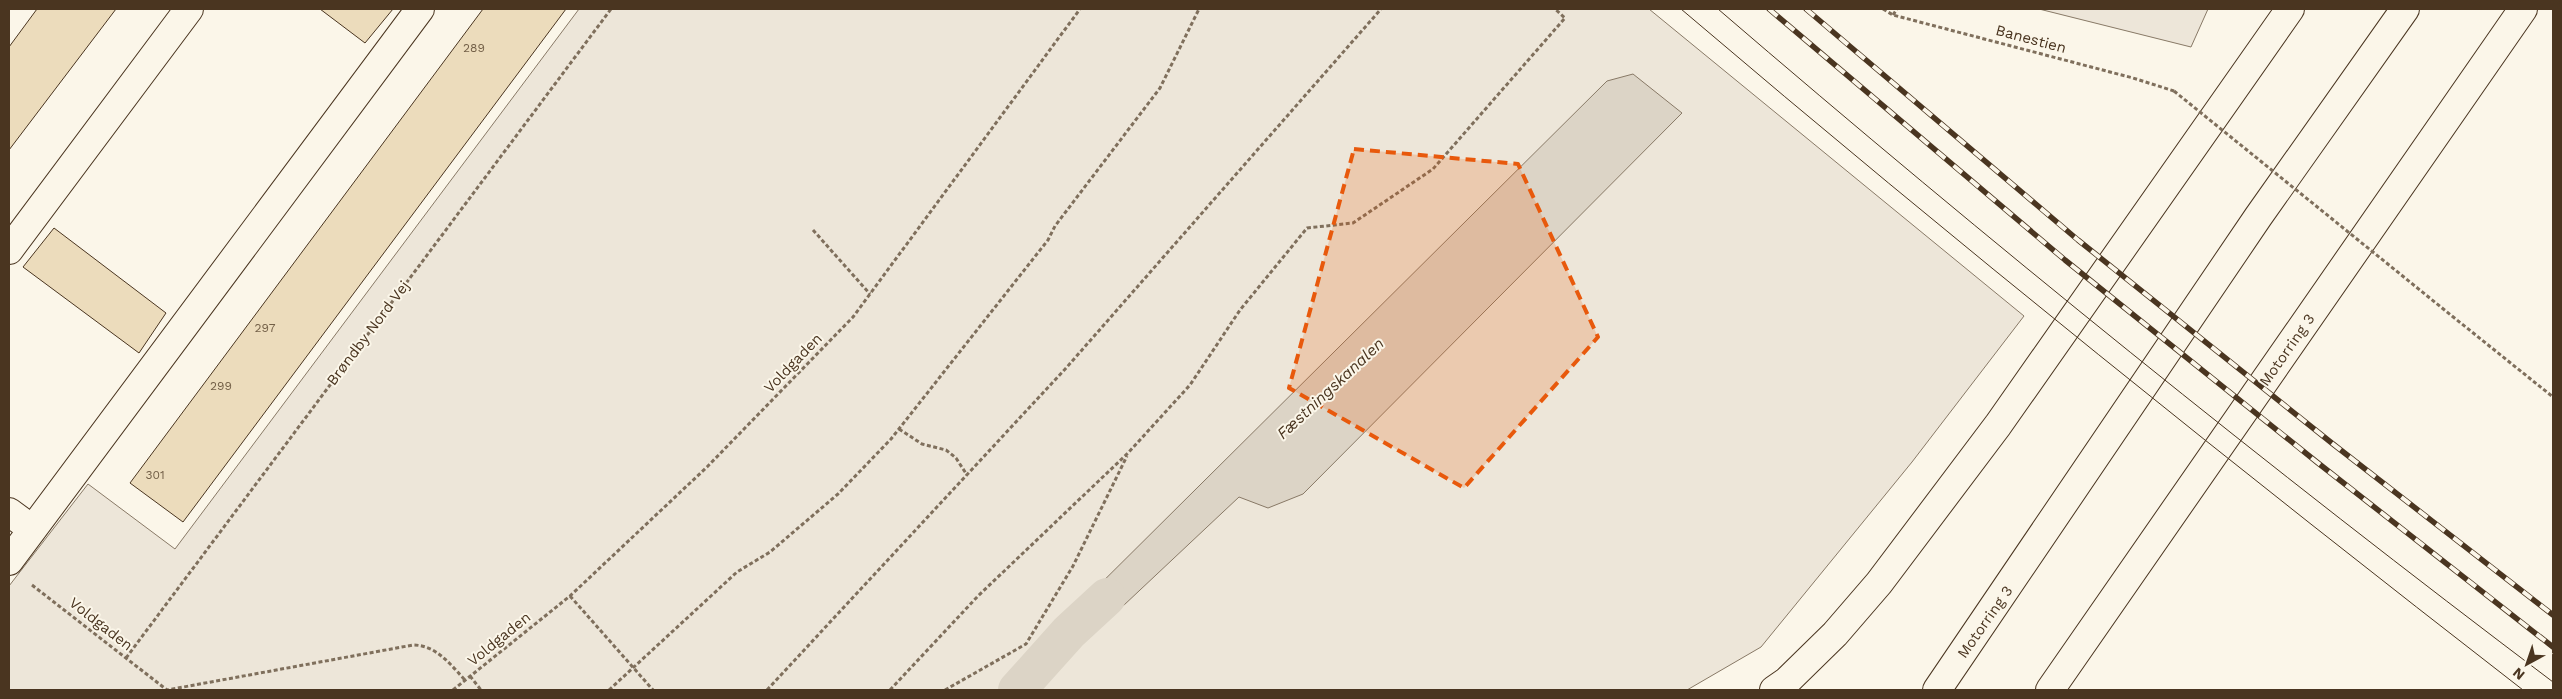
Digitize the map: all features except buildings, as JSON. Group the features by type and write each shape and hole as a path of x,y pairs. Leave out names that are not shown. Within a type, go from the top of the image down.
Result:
{"main road":[{"path":"9,250 189,9"},
{"path":"9,561 420,9"},
{"path":"1774,690 1788,681 1836,634 1885,575 1998,425 2290,9"},
{"name":"Motorring 3","path":"1937,690 2258,216 2405,9"},
{"name":"Motorring 3","path":"2050,690 2523,9"},
{"path":"9,512 32,529"},
{"path":"2062,690 2089,635"}],"path":[{"name":"Brøndby Nord Vej","path":"126,658 611,9"},
{"name":"Voldgaden","path":"453,690 570,596 707,467 853,316 1080,9"},
{"path":"610,690 737,572 770,552 838,494 899,429 1048,240 1055,226 1160,88 1199,9"},
{"path":"767,690 1066,368 1381,9"},
{"path":"890,690 978,596 1128,453 1190,385 1240,310 1307,228 1353,222 1433,169 1565,18 1555,9"},
{"name":"Banestien","path":"1883,9 1893,15 2133,78 2174,91 2553,397"},
{"path":"1893,15 1897,9"},
{"path":"813,230 870,294"},
{"path":"899,429 922,444 946,450 956,458 967,475"},
{"path":"945,690 1026,644 1073,566 1128,453"},
{"name":"Voldgaden","path":"29,582 167,690 367,653 422,645 443,657 465,680"},
{"path":"570,596 653,690"},
{"path":"470,676 481,690"}],"highlighted area":[{"path":"1354,149 1518,164 1598,337 1464,488 1289,388"}],"shaded area":[{"path":"579,9 1649,9 2024,316 1912,462 1761,647 1687,690 9,690 9,586 88,484 175,549"},
{"path":"2039,9 2208,9 2191,47"}],"water":[{"path":"1633,74 1682,113 1303,494 1268,508 1239,497 1090,637 1074,635 1068,629 1063,621 1607,81"}],"waterway":[{"name":"Fæstningskanalen","path":"1017,690 1069,632 1107,597"}],"tram line":[{"path":"1681,9 1888,183 2098,354 2523,690"},
{"path":"1718,9 2026,268 2130,352 2340,519 2553,682"}],"railway":[{"path":"1769,9 2065,260 2318,463 2553,647"},
{"path":"1806,9 2078,240 2333,444 2553,615"}]}
